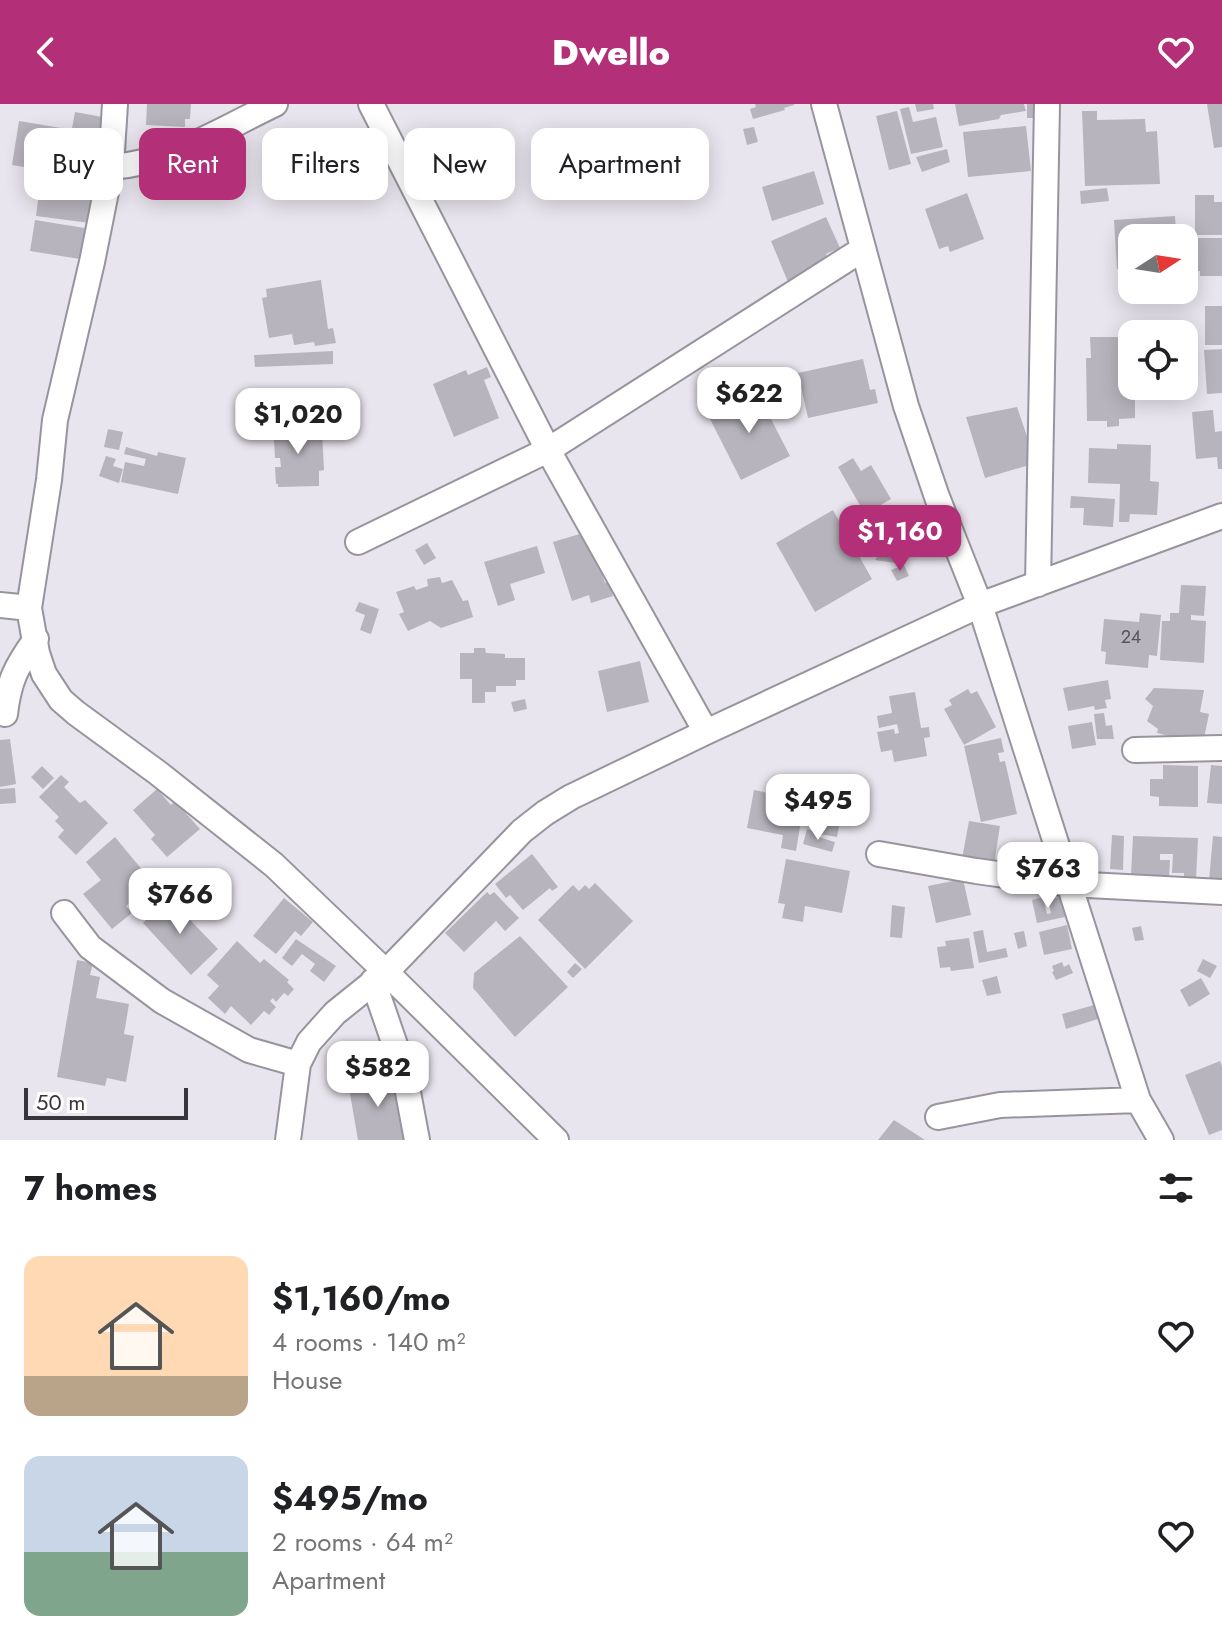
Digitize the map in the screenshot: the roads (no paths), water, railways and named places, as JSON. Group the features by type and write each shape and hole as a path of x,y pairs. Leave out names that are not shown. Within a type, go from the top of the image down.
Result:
{"street":[{"path":"113,128 115,104"},
{"path":"123,165 172,154 275,104"},
{"path":"371,104 548,450 706,732"},
{"path":"824,104 906,406 937,497 980,605 1138,1100 1161,1140"},
{"path":"1038,584 1047,104"},
{"path":"104,200 55,420 29,608 44,674 61,700 274,865 380,976 556,1140"},
{"path":"358,542 548,450 863,249"},
{"path":"288,1140 298,1064 309,1042 323,1025 380,976 533,821 571,797 980,605 1222,516"},
{"path":"0,605 29,608"},
{"path":"5,714 12,678 36,639"},
{"path":"1135,750 1222,748"},
{"path":"879,854 1069,884 1222,892"},
{"path":"64,913 90,947 162,1001 249,1050 298,1064"},
{"path":"380,976 404,1071 417,1140"},
{"path":"938,1117 1000,1105 1138,1100"}]}
